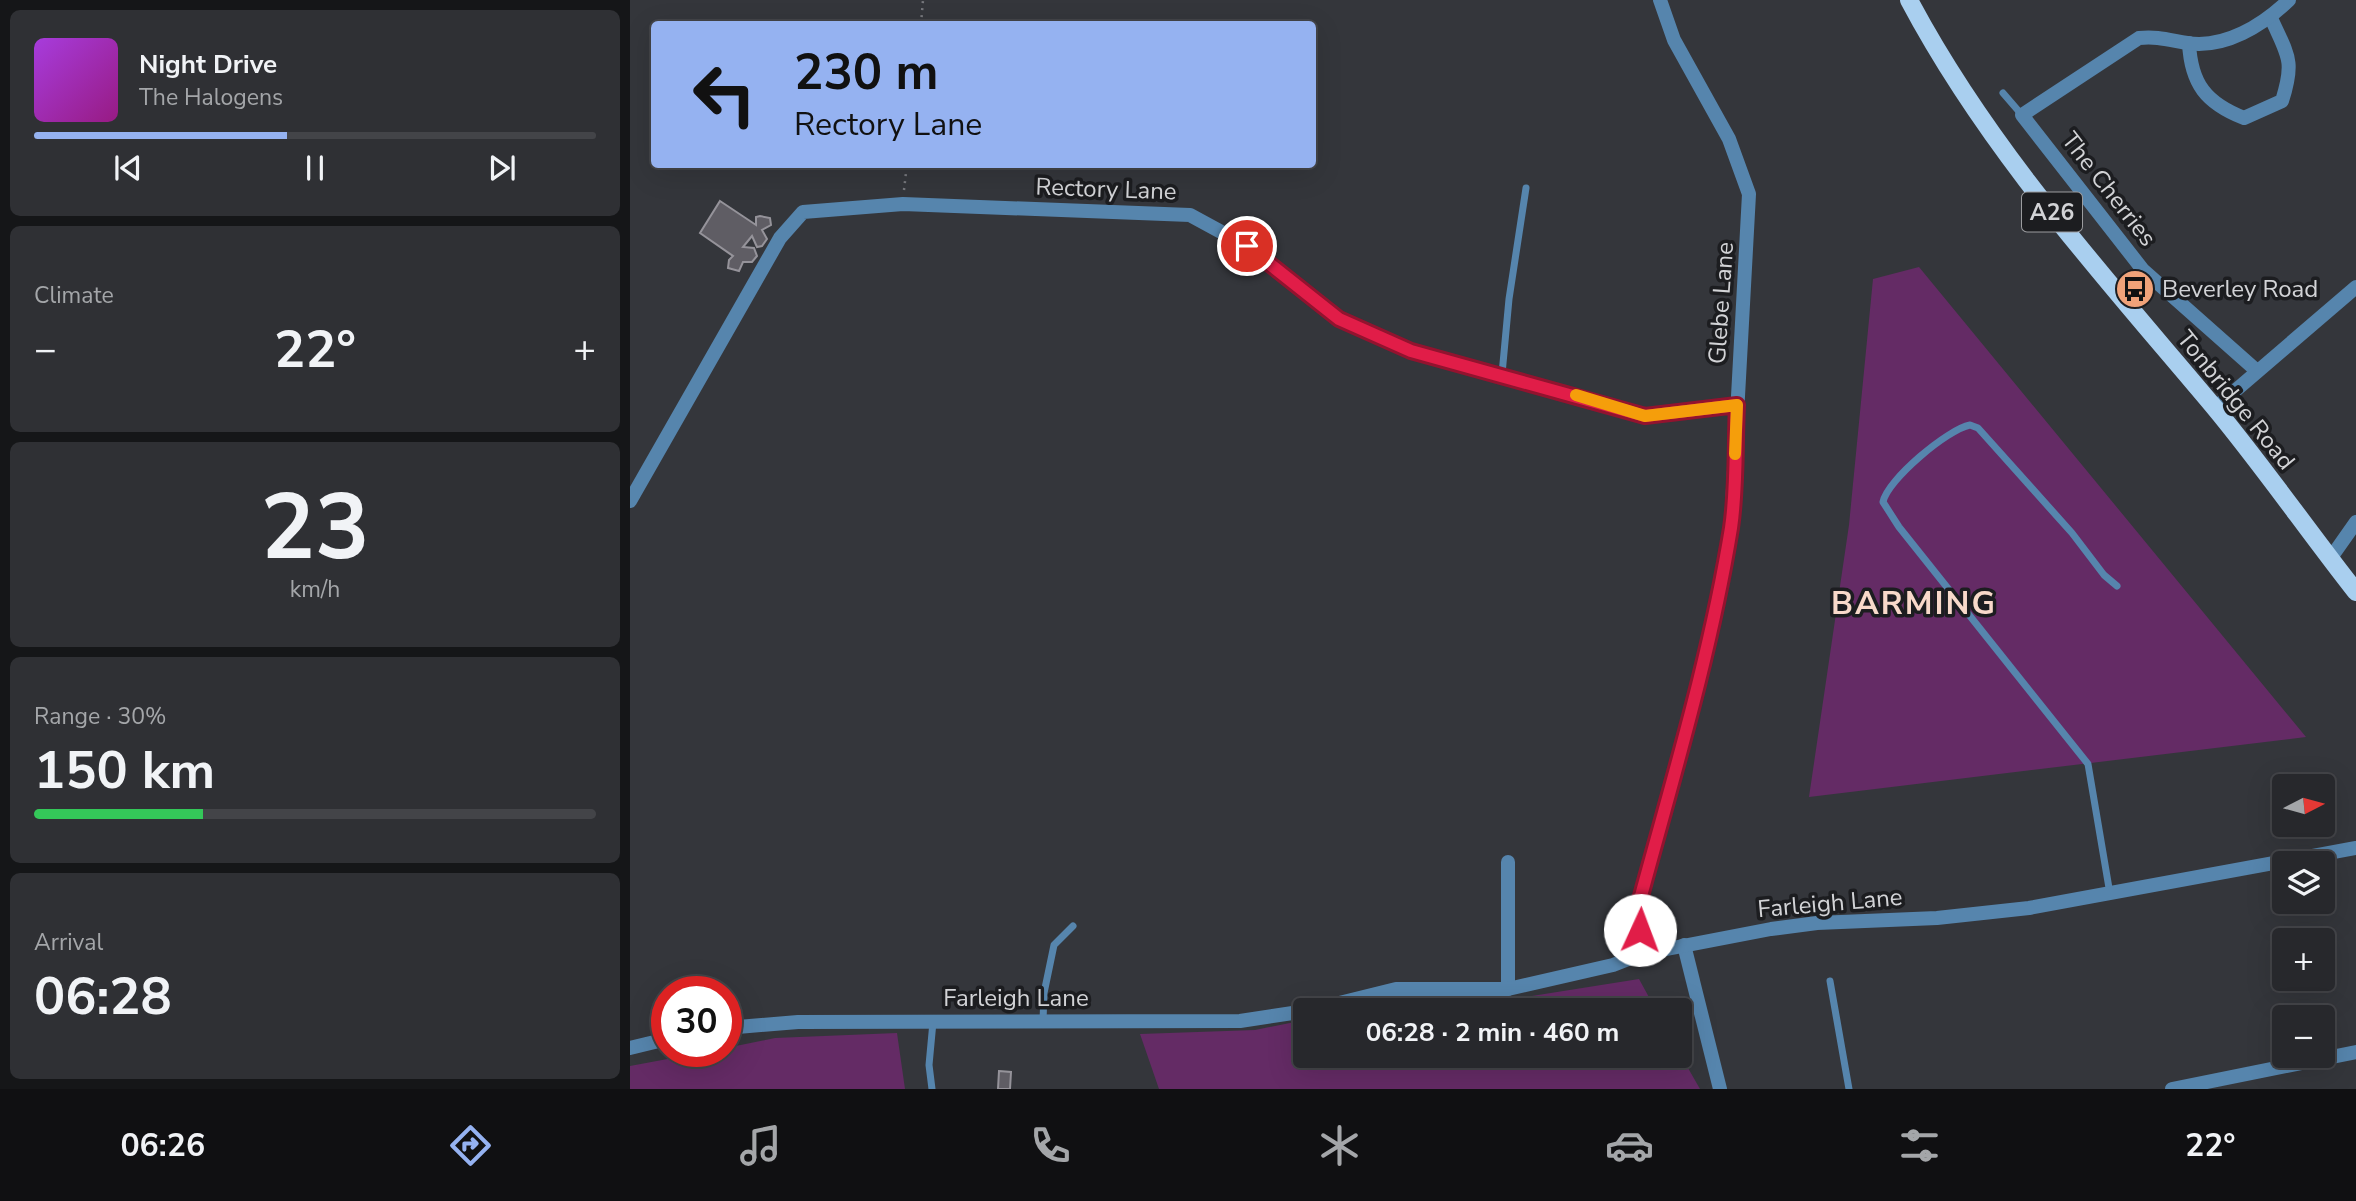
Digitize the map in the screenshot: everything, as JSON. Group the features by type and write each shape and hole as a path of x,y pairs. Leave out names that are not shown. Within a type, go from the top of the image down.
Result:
{"main road":[{"name":"Tonbridge Road","path":"1909,0 1933,44 1998,145 2114,290 2215,408 2356,592"}],"street":[{"name":"Glebe Lane","path":"1642,954 1638,907 1705,661 1731,525 1749,194 1729,139 1674,40 1660,0"},
{"path":"2022,115 2139,38 2160,36 2189,43 2220,40 2248,32 2271,18 2289,0"},
{"path":"2189,43 2190,67 2206,96 2224,110 2244,118 2282,101 2289,80 2291,62 2271,18"},
{"name":"The Cherries","path":"2022,115 2143,270 2257,371"},
{"name":"Rectory Lane","path":"630,500 780,238 803,212 903,204 1190,215 1247,246 1339,319 1411,351 1502,374 1645,416 1737,405"},
{"path":"2215,408 2356,287"},
{"path":"2330,559 2356,522"},
{"name":"Farleigh Lane","path":"1360,998 1396,989 1508,989 1613,965 1642,954 1794,926 1937,918 2029,908 2356,848"},
{"path":"1508,862 1508,989"},
{"path":"1684,945 1720,1089"},
{"name":"Farleigh Lane","path":"742,1027 798,1022 1240,1021 1293,1013"},
{"path":"630,1048 651,1043"},
{"path":"2172,1089 2356,1052"}],"lane":[{"path":"2003,93 2022,115"},
{"path":"1502,374 1509,299 1525,188"},
{"path":"2110,894 2088,764 1899,527 1883,502 1885,495 1901,475 1952,433 1970,425 1978,428 2072,533 2104,575 2117,586"},
{"path":"1043,1021 1044,993 1054,945 1073,926"},
{"path":"1830,981 1849,1089"},
{"path":"932,1089 929,1061 933,1021"}],"path":[{"path":"921,21 923,0"},
{"path":"903,204 907,168"}],"shaded area":[{"path":"1919,267 2306,737 1809,797 1849,525 1873,279"},
{"path":"1639,979 1649,998 1520,998"},
{"path":"1293,1022 1293,1068 1688,1068 1700,1089 1159,1089 1140,1034 1255,1030"},
{"path":"897,1033 905,1089 630,1089 630,1066 651,1062 651,1067 742,1067 742,1045 775,1038"}],"building":[{"path":"720,201 756,225 756,217 770,218 771,225 762,230 767,239 762,246 757,247 752,236 743,247 754,248 757,256 752,262 743,262 739,271 728,268 729,260 733,256 700,233"},
{"path":"999,1071 1011,1072 1010,1089 998,1089"}],"slow traffic":[{"path":"1576,395 1645,416 1737,405 1735,454"}],"place":[{"name":"Beverley Road","path":"2135,289"}],"district":[{"name":"BARMING","path":"1914,603"}],"route":[{"path":"1247,246 1339,319 1411,351 1502,374 1645,416 1737,405 1731,525 1705,661 1638,907 1640,930"}]}
